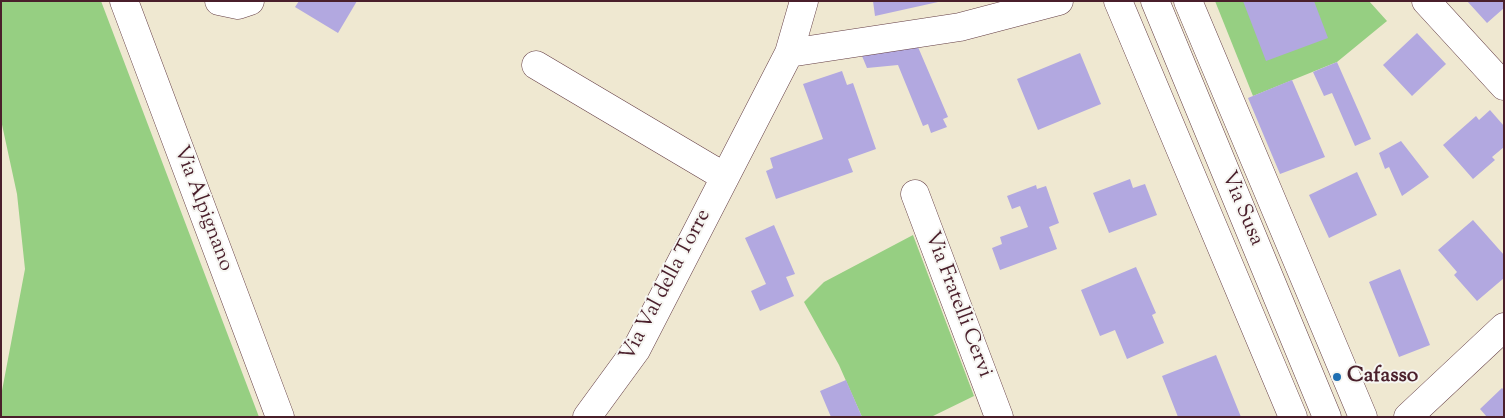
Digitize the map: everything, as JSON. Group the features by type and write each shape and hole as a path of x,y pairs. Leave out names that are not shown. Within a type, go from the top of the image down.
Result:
{"street":[{"name":"Via Alpignano","path":"124,1 280,417"},
{"path":"219,1 238,5 250,1"},
{"name":"Via Val della Torre","path":"587,417 636,350 789,53 804,1"},
{"path":"789,53 960,27 1059,1"},
{"path":"1118,1 1293,417"},
{"name":"Via Susa","path":"1154,1 1327,417"},
{"path":"1188,1 1362,417"},
{"path":"1426,1 1504,86"},
{"path":"536,64 725,177"},
{"name":"Via Fratelli Cervi","path":"915,194 999,417"},
{"path":"1408,417 1504,327"}],"green space":[{"path":"1,1 101,1 259,417 1,417 1,396 25,269 17,194 1,120"},
{"path":"1215,1 1369,1 1387,21 1337,62 1253,96"},
{"path":"913,235 974,396 931,417 862,417 839,365 804,302 824,282"}],"building":[{"path":"299,1 357,1 338,33 295,7"},
{"path":"873,1 938,1 938,2 875,16"},
{"path":"1243,1 1314,1 1328,38 1266,61"},
{"path":"1467,1 1504,1 1504,8 1487,23"},
{"path":"1417,33 1446,64 1412,96 1383,65"},
{"path":"918,47 948,117 943,119 947,127 931,133 928,124 923,126 898,65 867,68 862,56"},
{"path":"1080,53 1101,104 1038,130 1017,79"},
{"path":"1337,62 1371,139 1355,146 1332,93 1324,96 1313,72"},
{"path":"842,71 847,85 853,83 876,149 848,159 853,172 776,199 766,171 773,168 770,158 823,139 803,84"},
{"path":"1292,80 1325,157 1280,174 1248,98"},
{"path":"1490,110 1504,126 1504,147 1492,157 1495,160 1473,179 1443,145 1476,116 1479,120"},
{"path":"1401,141 1429,177 1402,196 1389,167 1385,169 1379,153"},
{"path":"1357,172 1377,215 1329,238 1309,195"},
{"path":"1130,179 1133,188 1145,184 1157,215 1109,233 1093,193"},
{"path":"1036,185 1037,189 1046,186 1059,223 1049,227 1057,249 1000,270 992,248 1002,244 1000,237 1028,227 1020,206 1012,209 1007,196"},
{"path":"1473,220 1504,255 1504,278 1477,301 1454,275 1457,272 1438,250"},
{"path":"774,225 795,274 786,277 794,296 760,311 751,291 766,284 745,238"},
{"path":"1136,267 1156,313 1152,315 1164,343 1127,359 1115,330 1100,336 1081,290"},
{"path":"1400,269 1430,345 1399,357 1369,282"},
{"path":"1216,355 1241,417 1178,417 1162,376"},
{"path":"846,380 862,417 831,417 820,391"},
{"path":"1502,388 1504,390 1504,417 1487,417 1480,409"}],"place":[{"name":"Cafasso","path":"1337,377"}]}
